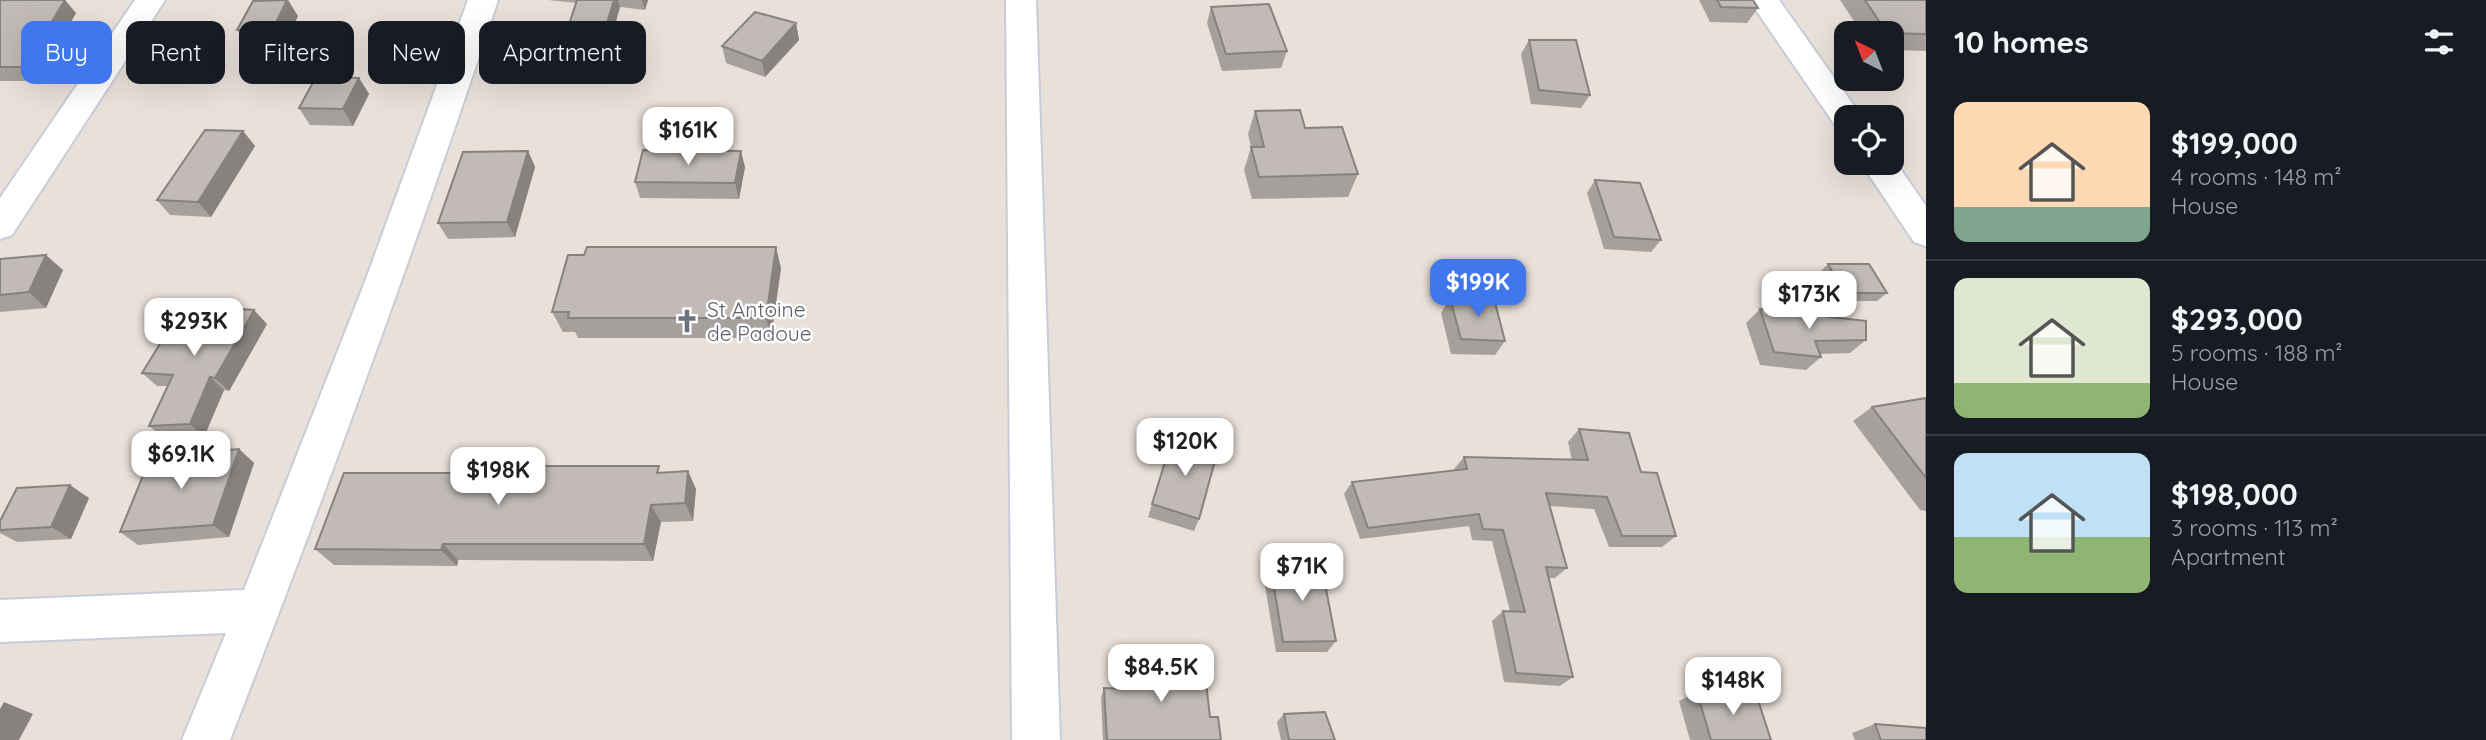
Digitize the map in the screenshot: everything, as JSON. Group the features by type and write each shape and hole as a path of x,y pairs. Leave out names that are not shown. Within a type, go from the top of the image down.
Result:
{"street":[{"path":"0,226 150,0"},
{"path":"206,740 259,611 426,165 483,0"},
{"path":"1021,0 1036,740"},
{"path":"1764,0 1838,105"},
{"path":"1886,175 1926,233"},
{"path":"0,621 259,611"}],"building":[{"path":"0,0 65,0 52,21 21,21 21,67 0,67"},
{"path":"287,0 277,21 242,21 253,1"},
{"path":"577,0 614,0 608,21 570,21"},
{"path":"1717,0 1753,0 1758,8 1721,7"},
{"path":"1865,0 1926,0 1926,34 1904,33 1904,21 1879,21"},
{"path":"1269,4 1287,51 1226,54 1211,7"},
{"path":"755,12 796,23 762,61 722,46"},
{"path":"1529,40 1576,40 1590,95 1539,90"},
{"path":"354,78 359,78 343,109 299,108 312,84 354,84"},
{"path":"1300,110 1305,128 1342,127 1358,174 1259,177 1251,147 1264,147 1255,111"},
{"path":"205,130 243,131 198,202 157,200"},
{"path":"643,150 741,151 735,183 635,182"},
{"path":"528,151 507,222 438,223 463,152"},
{"path":"1595,180 1640,183 1661,240 1614,237"},
{"path":"587,247 776,247 766,318 568,318 569,312 552,312 568,255 584,255"},
{"path":"46,255 29,292 0,295 0,259"},
{"path":"1828,264 1869,264 1887,293 1844,293"},
{"path":"1450,298 1494,299 1505,341 1461,339"},
{"path":"184,305 254,310 215,378 210,377 190,424 149,426 173,375 142,373"},
{"path":"1760,309 1866,321 1866,340 1815,341 1821,357 1774,352"},
{"path":"1926,398 1926,478 1872,407"},
{"path":"1579,429 1629,433 1641,472 1657,473 1676,536 1622,536 1607,497 1546,493 1567,568 1546,567 1573,677 1516,673 1503,611 1525,612 1503,530 1483,529 1479,514 1368,528 1352,482 1467,469 1464,457 1588,460"},
{"path":"1173,436 1218,450 1199,519 1152,504"},
{"path":"239,449 213,525 120,532 151,456"},
{"path":"477,466 659,466 657,473 688,471 685,503 651,505 644,544 443,544 441,550 315,549 344,473 475,473"},
{"path":"70,485 51,527 0,530 0,521 17,488"},
{"path":"1270,563 1321,563 1336,641 1283,642"},
{"path":"1120,664 1204,664 1210,717 1218,717 1221,740 1107,740 1104,688 1122,689"},
{"path":"1697,692 1757,697 1771,740 1711,740"},
{"path":"1325,712 1335,740 1289,740 1284,714"},
{"path":"1875,724 1926,728 1926,740 1881,740"}],"place":[{"name":"St Antoine de Padoue","path":"687,321"}]}
